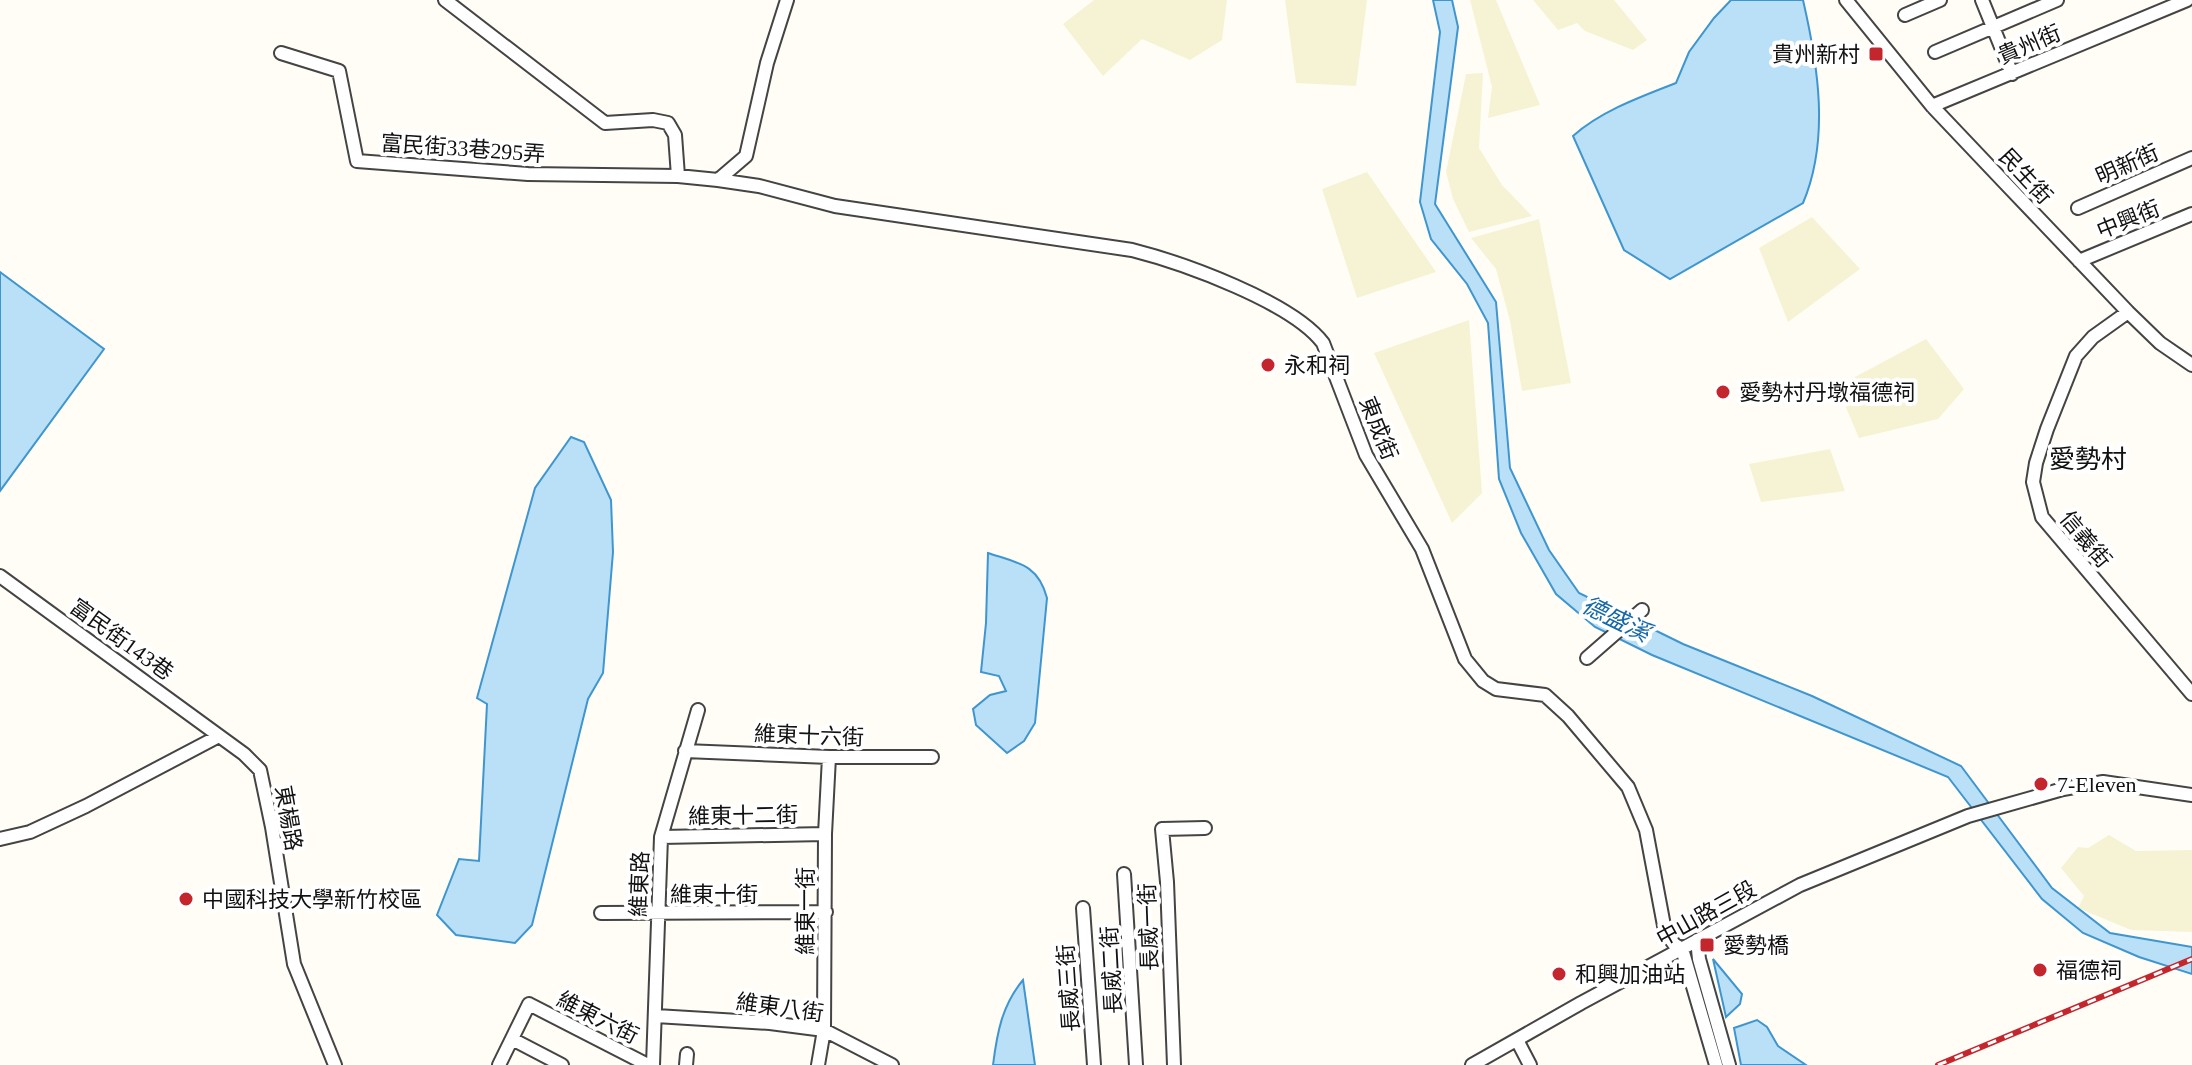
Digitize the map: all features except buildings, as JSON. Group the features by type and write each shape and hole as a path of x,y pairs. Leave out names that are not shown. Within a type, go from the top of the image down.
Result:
{"street":[{"path":"445,0 605,123 653,120 668,123 675,135 678,176"},
{"path":"718,180 746,156 767,63 787,0"},
{"name":"民生街","path":"1846,0 1932,106 2128,312 2160,343 2192,365"},
{"path":"1905,15 1940,0"},
{"path":"1982,0 2012,74"},
{"path":"1935,52 2057,0"},
{"name":"貴州街","path":"1932,106 2187,0"},
{"name":"富民街33巷295弄","path":"281,53 339,71 357,161 528,174 678,176 718,180"},
{"name":"明新街","path":"2078,208 2192,158"},
{"name":"東成街","path":"718,180 759,186 835,206 1132,250 1168,260 1275,305 1313,329 1325,347 1366,455 1422,549 1465,659 1483,681 1496,689 1545,695 1568,716 1628,787 1646,830 1665,931 1682,949 1716,1065"},
{"name":"中興街","path":"2079,261 2192,214"},
{"name":"信義街","path":"2128,312 2093,337 2076,356 2044,437 2033,482 2042,517 2192,694"},
{"name":"富民街143巷","path":"0,576 219,736"},
{"path":"1592,653 1638,613"},
{"name":"維東路","path":"650,1065 656,1016 661,837 698,710"},
{"path":"0,839 30,832 75,811 219,736"},
{"name":"東楊路","path":"219,736 260,770 294,964 335,1065"},
{"name":"維東十六街","path":"685,751 829,757 932,757"},
{"name":"維東一街","path":"818,1065 824,1030 825,834 829,757"},
{"name":"中山路三段","path":"1472,1065 1800,885 1968,816 2063,789 2103,782 2192,795"},
{"name":"長威一街","path":"1174,1065 1162,829 1205,828"},
{"name":"維東十二街","path":"661,837 825,834"},
{"name":"長威二街","path":"1124,874 1136,1065"},
{"name":"長威三街","path":"1083,908 1094,1065"},
{"name":"維東十街","path":"601,913 826,912"},
{"path":"1697,940 1699,959 1729,1065"},
{"name":"維東六街","path":"512,1039 529,1004 650,1065"},
{"name":"維東八街","path":"656,1016 770,1023 824,1030 892,1065"},
{"path":"499,1065 512,1039 562,1065"},
{"path":"1517,1040 1530,1065"}],"shaded area":[{"path":"1094,0 1227,0 1222,40 1190,60 1142,39 1103,76 1063,24"},
{"path":"1285,0 1367,0 1356,86 1296,83"},
{"path":"1470,0 1496,0 1540,105 1488,118 1492,87"},
{"path":"1533,0 1614,0 1647,40 1633,50 1585,31 1577,23 1558,30"},
{"path":"1483,73 1479,148 1502,185 1532,216 1469,232 1453,199 1446,172 1466,74"},
{"path":"1367,172 1436,272 1357,298 1322,189"},
{"path":"1812,217 1860,269 1788,322 1759,248"},
{"path":"1539,219 1571,383 1522,391 1510,321 1496,269 1471,238"},
{"path":"1469,320 1482,493 1452,523 1374,353"},
{"path":"1926,339 1964,389 1938,419 1859,438 1840,385"},
{"path":"1830,449 1845,491 1761,502 1749,464"},
{"path":"2109,835 2136,851 2192,850 2192,932 2131,930 2078,908 2084,896 2061,868 2078,847 2088,848"}],"water":[{"name":"德盛溪","path":"1433,0 1452,0 1458,27 1435,204 1496,302 1510,468 1549,550 1579,593 1683,644 1812,696 1961,766 2052,888 2110,933 2192,947 2192,974 2139,957 2083,933 2042,899 1948,777 1652,655 1595,627 1556,594 1521,533 1499,479 1488,323 1467,284 1431,239 1420,202 1440,32"},
{"path":"1731,0 1803,0 1819,102 1819,128 1811,179 1803,203 1670,279 1624,250 1573,136 1608,112 1676,83 1689,52"},
{"path":"0,272 104,349 0,491"},
{"path":"571,437 584,442 611,500 613,552 603,673 588,699 532,925 515,943 456,935 437,915 459,859 479,861 487,704 477,698 535,488"},
{"path":"988,553 1032,571 1047,598 1035,723 1024,741 1007,753 976,725 973,709 990,695 1006,691 999,676 981,672"},
{"path":"1713,959 1742,994 1740,1004 1726,1017"},
{"path":"1023,980 1035,1065 993,1065 1002,1020 1010,999"},
{"path":"1757,1020 1767,1027 1778,1046 1806,1065 1741,1065 1734,1028"}],"railway":[{"path":"1938,1065 2192,959"}],"place":[{"name":"貴州新村","path":"1876,54"},
{"name":"永和祠","path":"1268,365"},
{"name":"愛勢村丹墩福德祠","path":"1723,392"},
{"name":"7-Eleven","path":"2041,784"},
{"name":"中國科技大學新竹校區","path":"186,899"},
{"name":"愛勢橋","path":"1707,945"},
{"name":"福德祠","path":"2040,970"},
{"name":"和興加油站","path":"1559,974"}],"district":[{"name":"愛勢村","path":"2088,459"}]}
